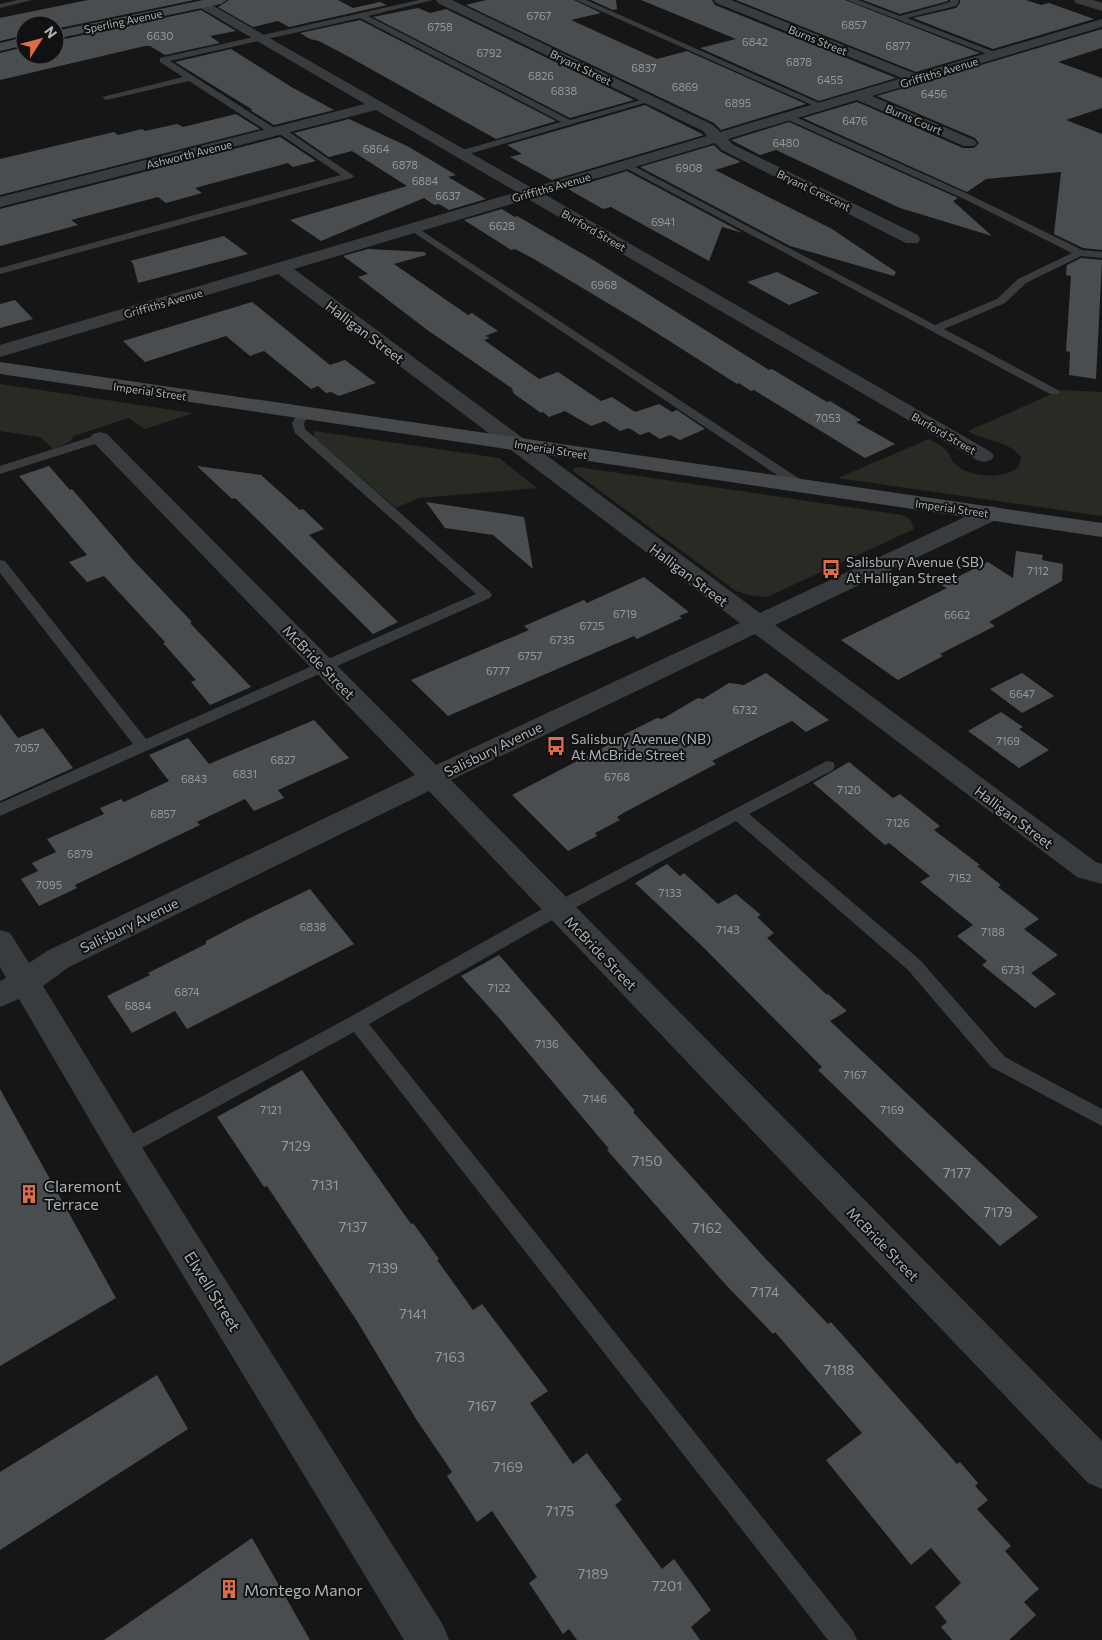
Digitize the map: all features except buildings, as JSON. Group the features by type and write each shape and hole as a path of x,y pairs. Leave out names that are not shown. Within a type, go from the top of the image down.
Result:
{"street":[{"name":"Sperling Avenue","path":"65,33 221,0"},
{"name":"Bryant Street","path":"442,0 708,128 717,138"},
{"name":"Burns Street","path":"720,0 917,79"},
{"path":"1080,0 1102,7"},
{"name":"Burford Street","path":"203,4 984,456"},
{"name":"Griffiths Avenue","path":"0,351 1102,23"},
{"path":"0,47 15,43"},
{"name":"Burns Court","path":"859,96 969,143"},
{"name":"Ashworth Avenue","path":"0,202 379,106"},
{"name":"Bryant Crescent","path":"717,138 727,147 912,240"},
{"name":"Halligan Street","path":"281,268 514,444 1087,870 1102,874"},
{"name":"Imperial Street","path":"0,368 805,488 1102,530"},
{"name":"McBride Street","path":"100,438 433,778 1102,1469"},
{"name":"Salisbury Avenue","path":"13,989 58,959 433,778 992,513"},
{"name":"Elwell Street","path":"0,941 13,989 124,1148 428,1640"}],"lane":[{"path":"0,6 28,0"},
{"path":"0,271 348,176 163,60 429,0"},
{"path":"580,0 824,107"},
{"path":"851,0 998,55"},
{"path":"900,18 953,4 954,0"},
{"path":"360,15 567,122"},
{"path":"106,97 190,78"},
{"path":"462,153 651,100"},
{"path":"789,117 965,196 1080,253 1102,255"},
{"path":"625,166 1054,392"},
{"path":"413,228 805,488"},
{"path":"935,329 1001,302 1022,281 1080,253"},
{"path":"0,810 485,595 299,430 298,423 304,414"},
{"path":"0,470 100,438"},
{"path":"0,564 143,746"},
{"path":"124,1148 827,766"},
{"path":"738,814 914,965 998,1062 1102,1118"},
{"path":"357,1022 844,1640"}],"shaded area":[{"path":"0,384 193,413 145,429 128,418 74,436 70,442 53,449 40,437 0,431"},
{"path":"1061,390 1102,392 1102,516 838,478 929,439 944,448 954,463 968,472 996,475 1013,471 1019,466 1021,457 1015,451 968,431"},
{"path":"314,431 499,458 537,488 419,498 396,508 314,437"},
{"path":"578,467 902,515 910,519 914,529 767,597 749,595 736,591 573,471 573,469"}],"place":[{"name":"Salisbury Avenue (SB) At Halligan Street","path":"831,569"},
{"name":"Salisbury Avenue (NB) At McBride Street","path":"556,746"},
{"name":"Claremont Terrace","path":"29,1194"},
{"name":"Montego Manor","path":"229,1589"}]}
